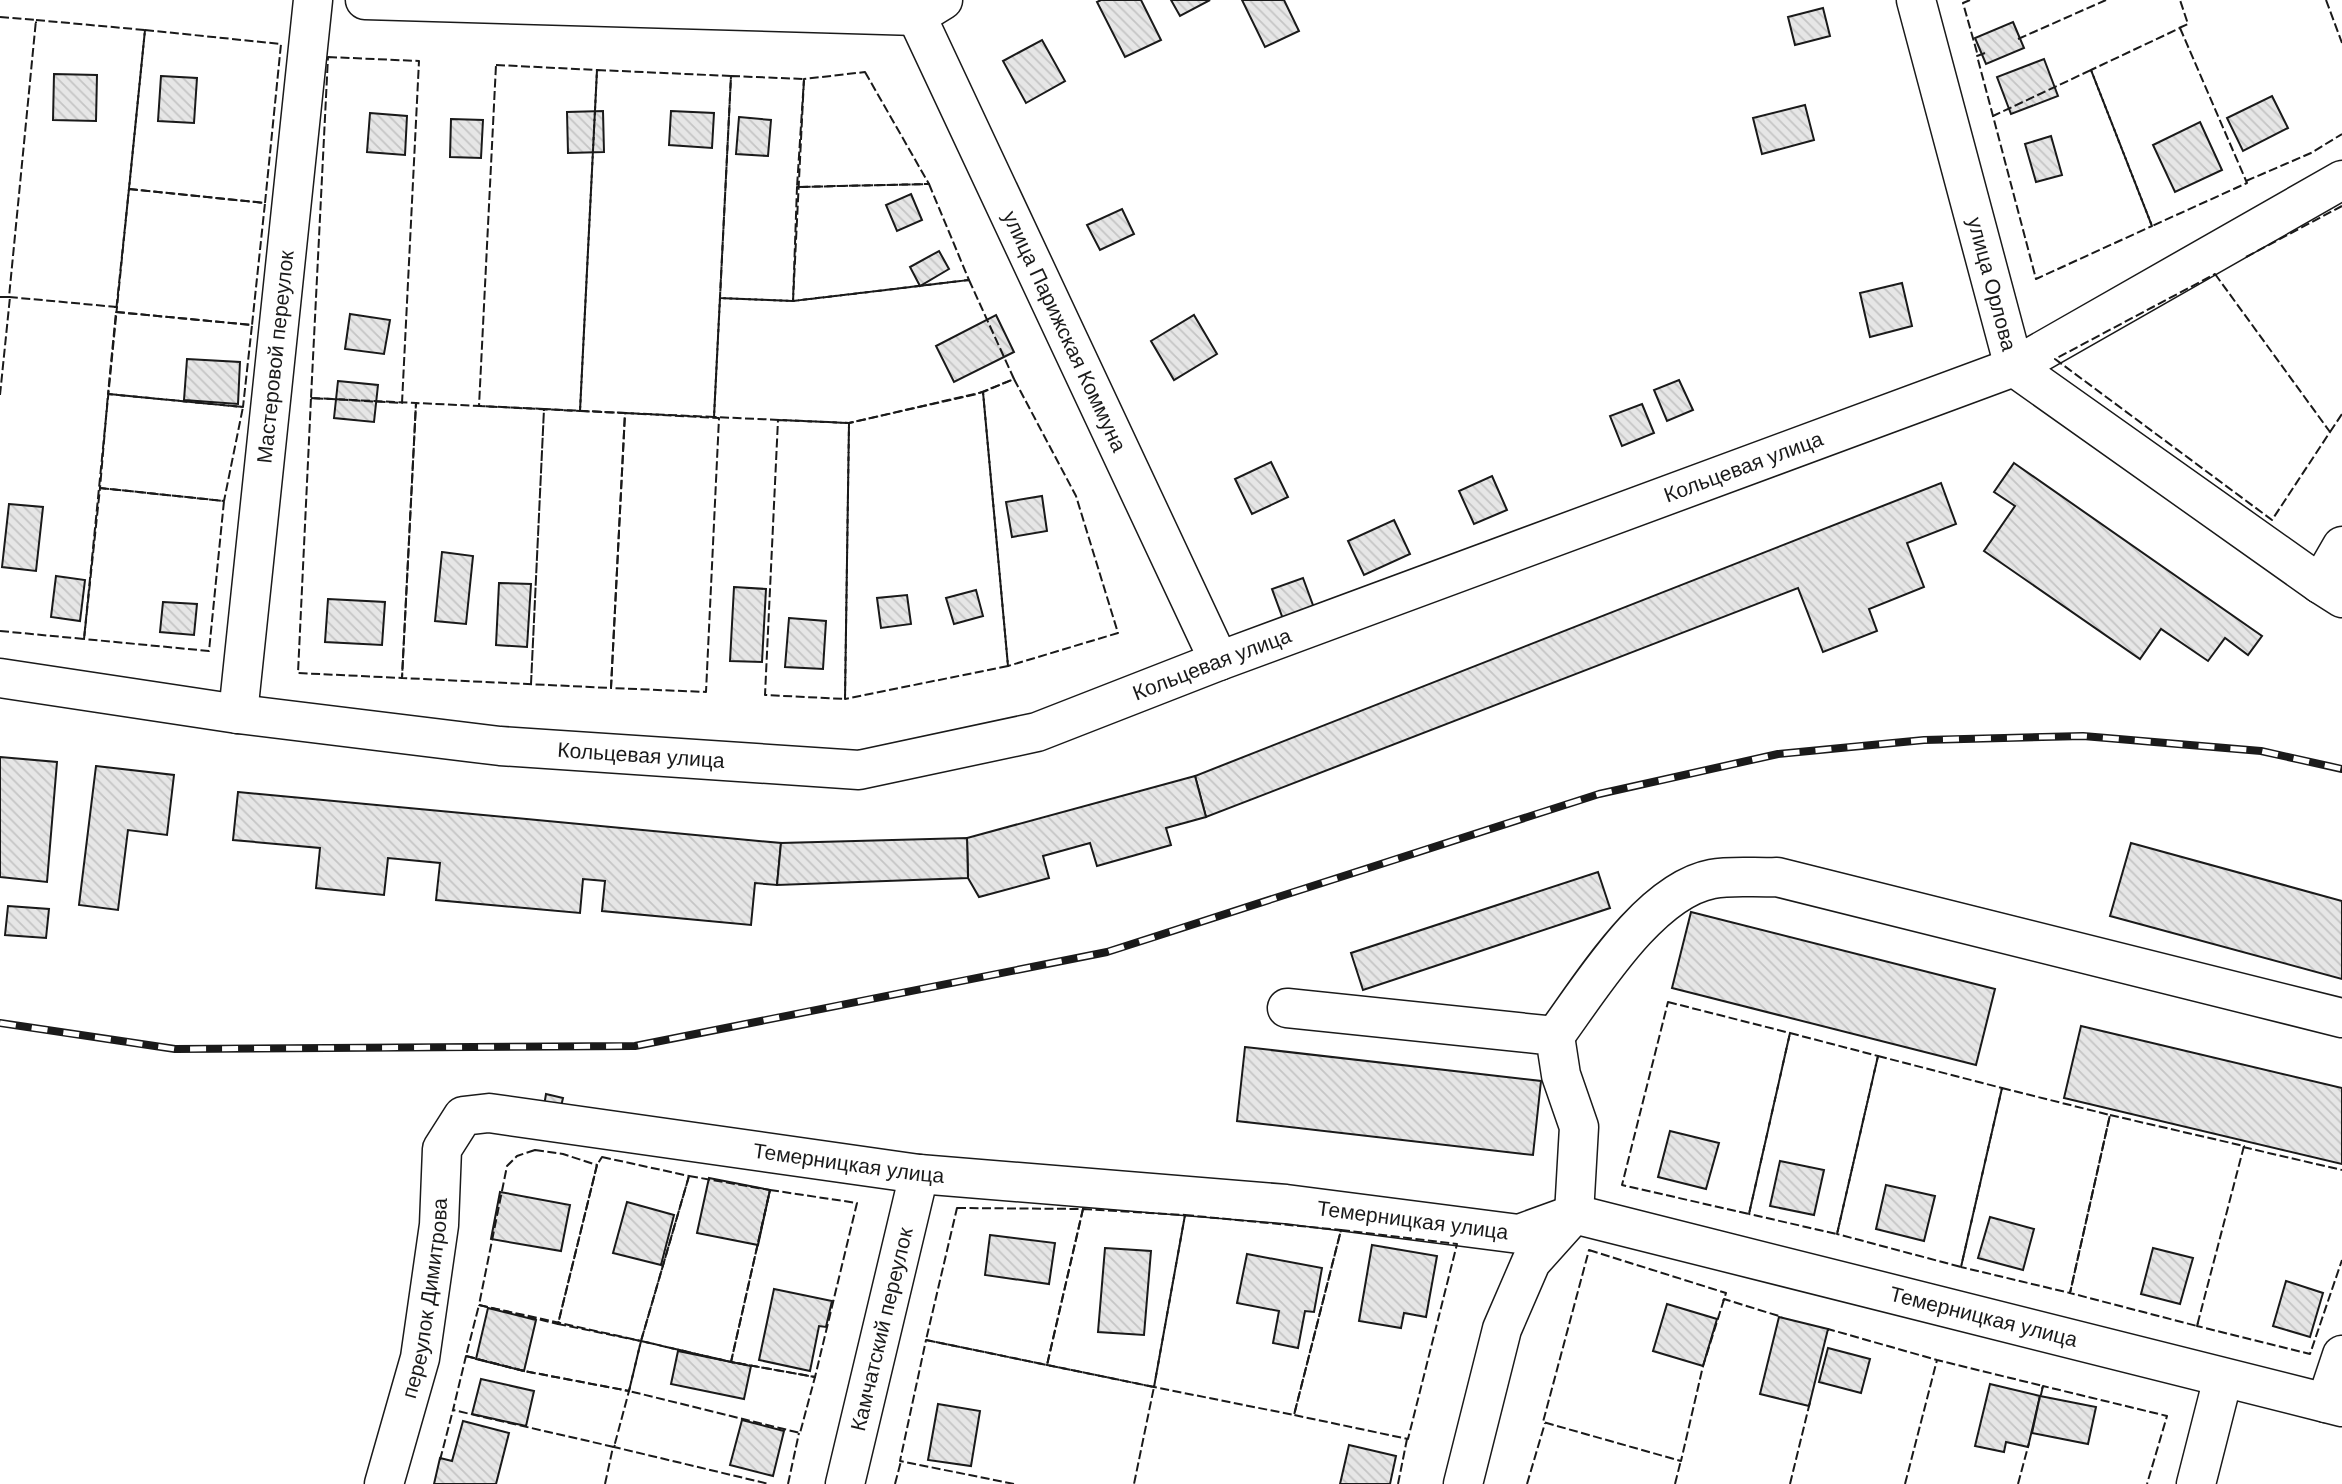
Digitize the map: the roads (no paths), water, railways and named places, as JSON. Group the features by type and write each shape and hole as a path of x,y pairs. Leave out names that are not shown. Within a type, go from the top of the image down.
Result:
{"street":[{"name":"Мастеровой переулок","path":"238,714 313,0"},
{"path":"365,0 923,5"},
{"name":"улица Орлова","path":"1916,0 2014,367 2331,591"},
{"name":"улица Парижская Коммуна","path":"923,5 1219,661"},
{"name":"Кольцевая улица","path":"0,678 238,714 500,746 859,769 1037,732 1219,661 2014,367 2342,180"},
{"path":"2331,591 2342,546"},
{"path":"1463,1484 1502,1329 1531,1262 1574,1214 1579,1127 1561,1075 1555,1037 1620,946 1669,898 1711,879 1777,877 2342,1018"},
{"path":"1287,1008 1555,1037"},
{"name":"Темерницкая улица","path":"463,1116 489,1113 919,1174 1286,1204 1519,1234 1574,1214 2334,1405"},
{"name":"переулок Димитрова","path":"384,1484 420,1357 439,1225 442,1149 463,1116"},
{"name":"Камчатский переулок","path":"845,1484 919,1174"},
{"path":"2334,1405 2342,1355"},
{"path":"2196,1484 2223,1378"}],"railway":[{"path":"0,1023 175,1049 635,1046 1107,952 1599,794 1778,754 1924,740 2083,736 2261,751 2342,769"}]}
